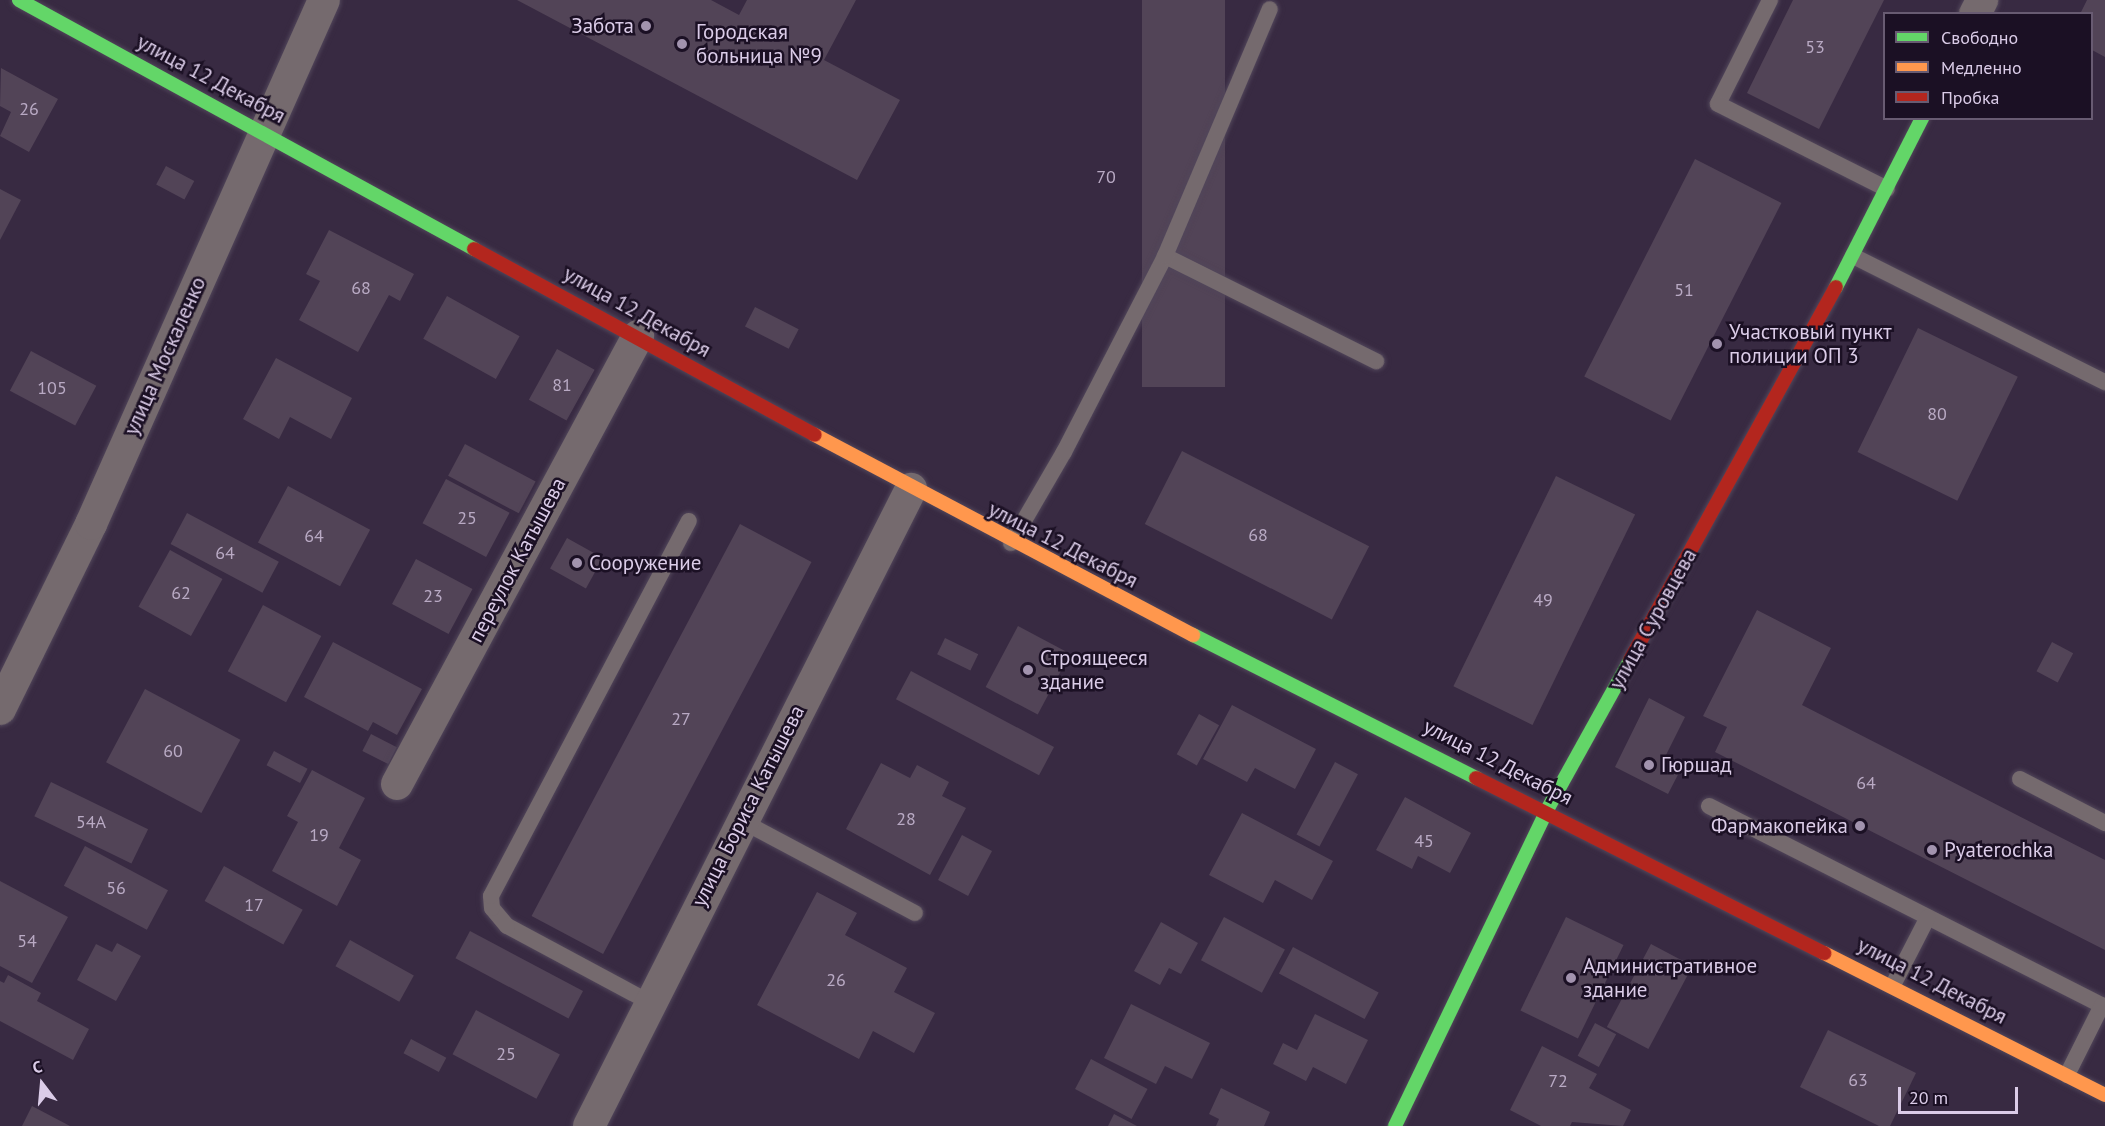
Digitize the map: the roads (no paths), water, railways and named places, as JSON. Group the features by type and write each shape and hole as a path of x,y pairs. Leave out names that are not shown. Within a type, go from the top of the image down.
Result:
{"main road":[{"name":"улица 12 Декабря","path":"19,0 638,336 1011,543 1547,810 2105,1095"},
{"name":"улица Суровцева","path":"1395,1126 1547,810 1853,256 1921,120"}],"street":[{"name":"улица Москаленко","path":"0,709 91,524 324,0"},
{"name":"переулок Катышева","path":"397,784 638,336"},
{"name":"улица Бориса Катышева","path":"589,1126 740,820 911,489"}],"lane":[{"path":"1770,0 1718,104 1887,189"},
{"path":"1011,543 1064,452 1165,256 1270,9"},
{"path":"1165,256 1376,361"},
{"path":"1853,256 2105,382"},
{"path":"649,1002 507,926 492,908 491,896 689,521"},
{"path":"2020,779 2105,823"},
{"path":"1709,806 2104,1006 2067,1075"},
{"path":"740,820 915,913"},
{"path":"1893,985 1928,917"}],"place":[{"name":"Забота","path":"646,26"},
{"name":"Городская больница №9","path":"682,44"},
{"name":"Участковый пункт полиции ОП 3","path":"1717,344"},
{"name":"Сооружение","path":"577,563"},
{"name":"Строящееся здание","path":"1028,670"},
{"name":"Гюршад","path":"1649,765"},
{"name":"Фармакопейка","path":"1860,826"},
{"name":"Pyaterochka","path":"1932,850"},
{"name":"Административное здание","path":"1571,978"}]}
